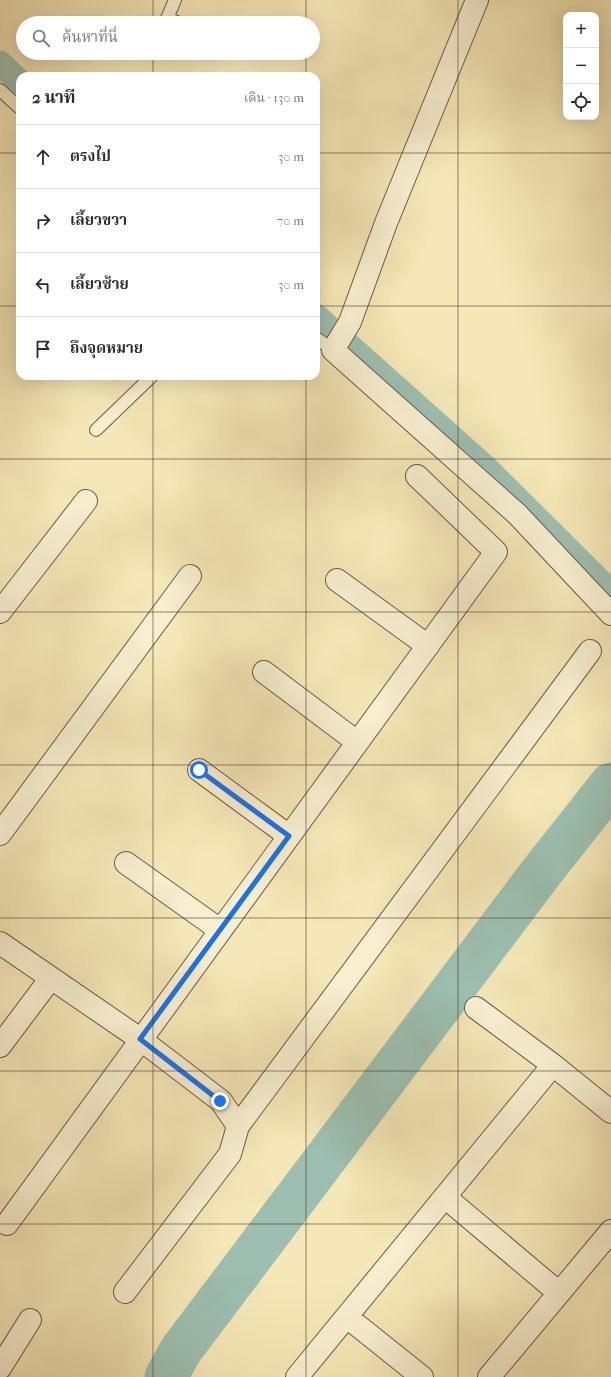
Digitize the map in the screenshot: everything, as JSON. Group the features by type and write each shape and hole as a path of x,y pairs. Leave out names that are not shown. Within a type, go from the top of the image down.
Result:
{"street":[{"path":"477,0 386,223 350,322 328,344 517,514 611,614"},
{"path":"7,1224 140,1039 496,552 417,476"},
{"path":"0,612 86,501"},
{"path":"0,834 190,576"},
{"path":"337,580 428,646"},
{"path":"125,1292 230,1154 238,1126 590,651"},
{"path":"264,672 357,742"},
{"path":"199,770 289,836"},
{"path":"126,863 220,930"},
{"path":"0,944 140,1039 220,1101 238,1126"},
{"path":"0,1046 51,978"},
{"path":"476,1008 553,1065 611,1112"},
{"path":"297,1377 553,1065"},
{"path":"445,1197 559,1293"},
{"path":"489,1377 611,1231"},
{"path":"347,1317 422,1377"},
{"path":"0,1368 30,1320"}],"lane":[{"path":"168,16 175,0"},
{"path":"0,90 16,104"},
{"path":"96,430 148,380"}],"waterway":[{"path":"0,63 16,78"},
{"path":"320,320 485,467 611,592"},
{"path":"166,1377 181,1350 540,874 611,784"}],"route":[{"path":"199,770 289,836 140,1039 220,1101"}]}
